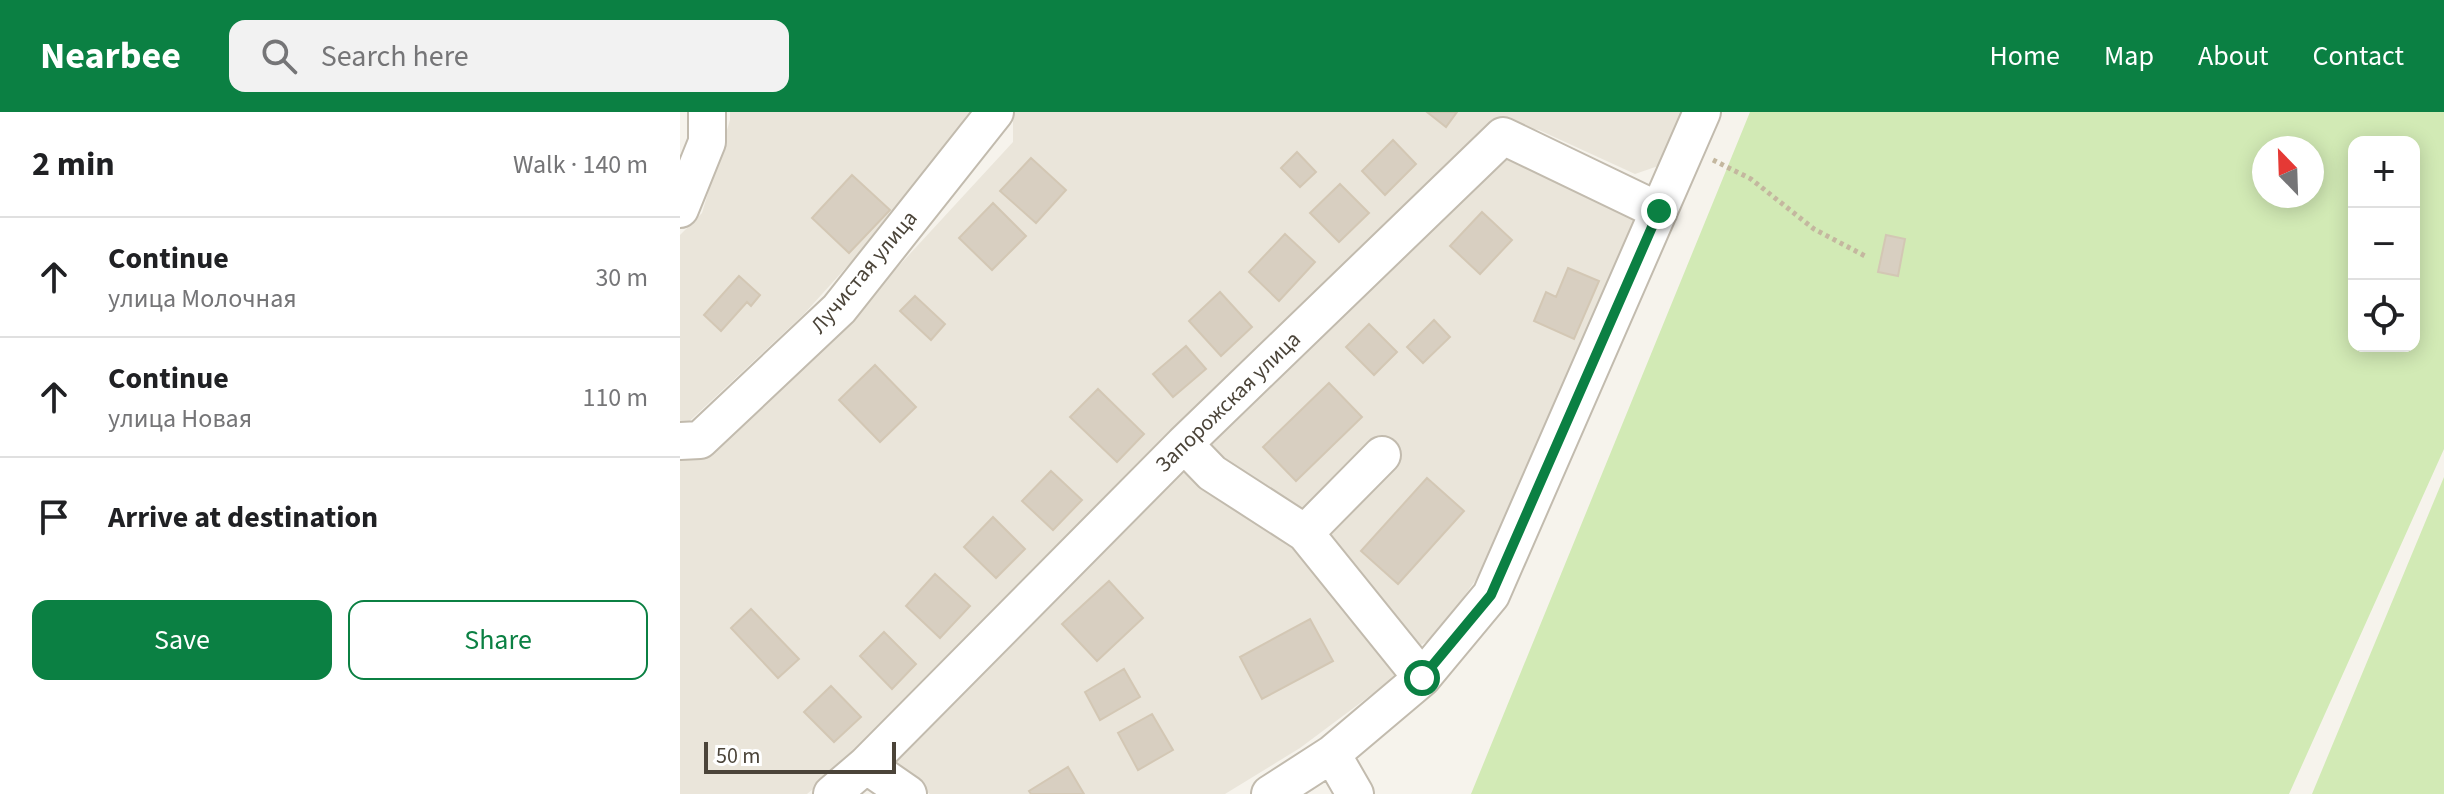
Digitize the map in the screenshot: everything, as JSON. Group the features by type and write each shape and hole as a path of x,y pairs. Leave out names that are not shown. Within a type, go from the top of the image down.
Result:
{"street":[{"path":"680,209 707,142 707,112"},
{"name":"Лучистая улица","path":"680,441 700,440 839,309 995,112"},
{"path":"1270,794 1332,754 1422,678 1491,595 1702,112"},
{"name":"Запорожская улица","path":"832,794 866,765 1184,444 1503,136 1659,211"},
{"path":"1184,444 1212,473 1305,533 1422,678"},
{"path":"1305,533 1382,455"},
{"path":"1332,754 1355,794"},
{"path":"866,765 908,794"}],"path":[{"path":"1687,146 1751,179 1814,229 1867,257"}],"shaded area":[{"path":"730,112 983,112 975,125 804,314 680,430 680,235 702,213"},
{"path":"1013,112 1687,112 1664,164 1635,174 1539,130 1496,124 861,750 807,794 680,794 680,449 860,308 1013,142"},
{"path":"1505,147 1643,214 1493,555 1437,635 1416,648 1202,442"},
{"path":"1181,465 1208,494 1300,541 1403,671 1300,748 1225,794 930,794 886,765"}],"green space":[{"path":"1750,112 2444,112 2444,449 2289,794 1471,794"},
{"path":"2444,477 2444,794 2312,794"}],"building":[{"path":"1427,112 1457,112 1446,127"},
{"path":"1393,140 1416,164 1385,195 1362,171"},
{"path":"1297,152 1316,172 1300,187 1281,168"},
{"path":"1031,158 1066,190 1036,223 1000,191"},
{"path":"852,175 890,210 849,253 812,218"},
{"path":"1340,184 1369,213 1339,242 1310,213"},
{"path":"993,203 1026,236 992,270 959,238"},
{"path":"1482,212 1512,240 1480,274 1450,246"},
{"path":"1285,234 1315,262 1279,301 1249,272"},
{"path":"1886,235 1905,239 1898,276 1878,272"},
{"path":"1568,268 1599,281 1574,339 1534,321 1546,292 1556,297"},
{"path":"739,276 760,295 751,306 747,302 721,331 704,315"},
{"path":"1220,292 1252,327 1221,356 1189,321"},
{"path":"915,296 945,324 931,340 900,311"},
{"path":"1434,320 1450,337 1423,363 1407,347"},
{"path":"1369,324 1397,352 1374,375 1346,347"},
{"path":"1186,346 1206,369 1173,397 1153,374"},
{"path":"875,365 916,407 880,442 839,400"},
{"path":"1329,383 1362,417 1296,481 1263,447"},
{"path":"1098,389 1144,434 1117,462 1070,417"},
{"path":"1051,471 1082,500 1053,530 1022,501"},
{"path":"1427,478 1464,511 1398,584 1361,551"},
{"path":"993,517 1025,549 996,578 964,547"},
{"path":"935,574 970,606 940,638 906,606"},
{"path":"1109,581 1143,618 1097,661 1062,624"},
{"path":"751,609 799,659 778,678 731,628"},
{"path":"1310,619 1333,661 1262,699 1240,657"},
{"path":"884,632 916,664 892,689 860,656"},
{"path":"1124,669 1140,697 1100,720 1085,692"},
{"path":"831,686 861,717 834,742 804,712"},
{"path":"1152,714 1173,750 1138,770 1118,733"},
{"path":"1068,767 1084,794 1031,794 1029,791"}],"route":[{"path":"1422,678 1491,595 1659,211"}]}
